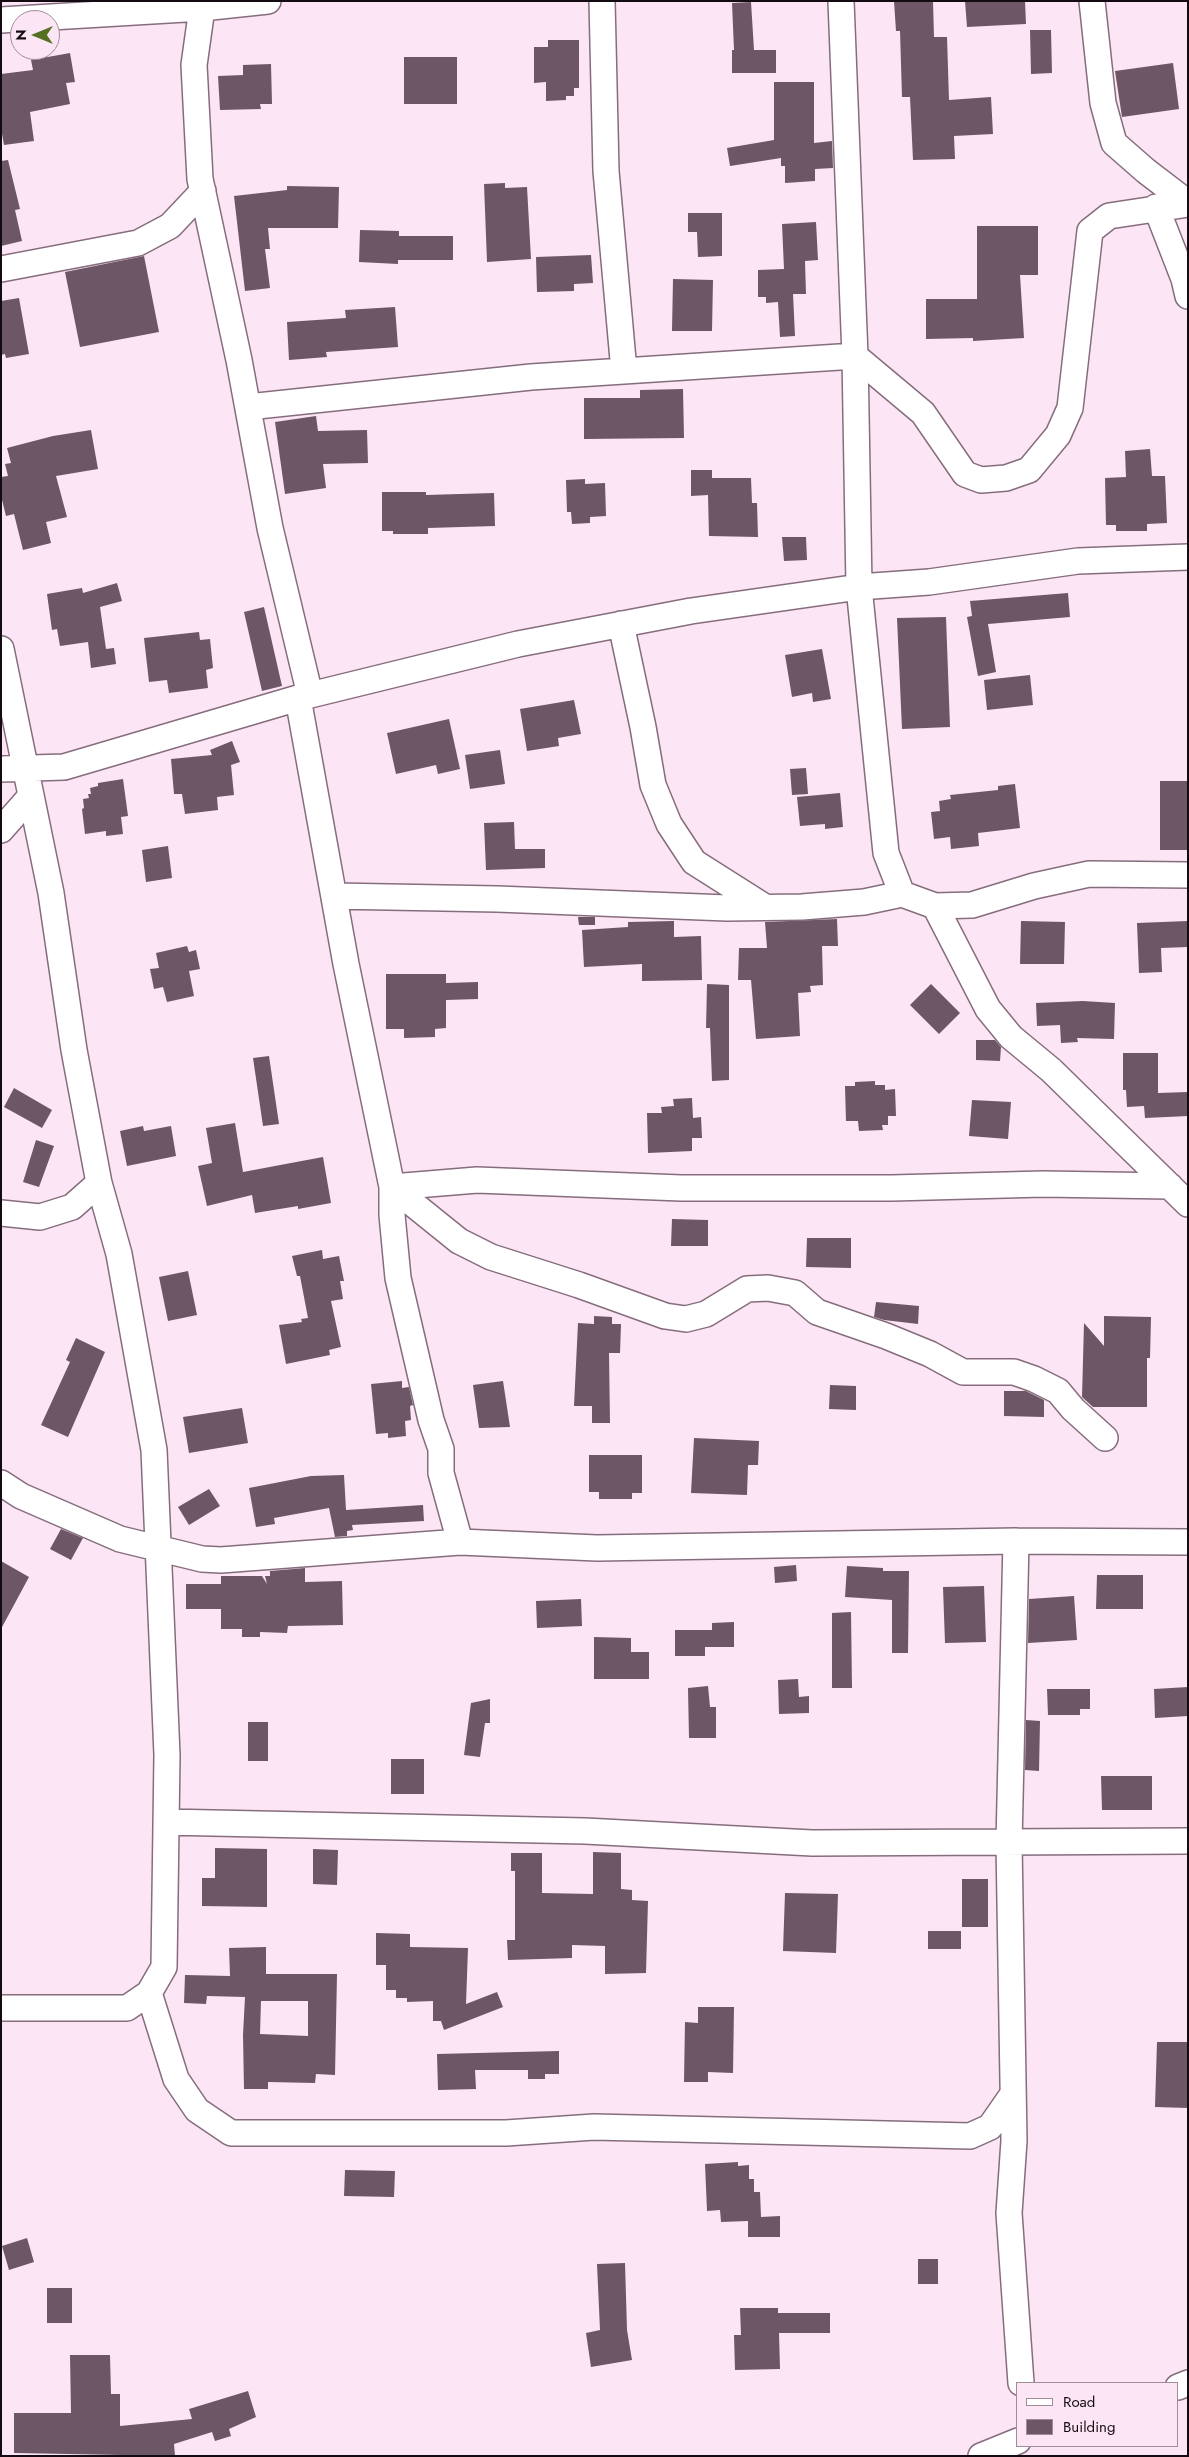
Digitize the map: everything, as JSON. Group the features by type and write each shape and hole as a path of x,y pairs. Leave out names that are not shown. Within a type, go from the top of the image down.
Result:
{"street":[{"path":"1,20 268,1"},
{"path":"602,1 606,171 624,371"},
{"path":"841,1 855,356 859,587 886,853 902,894"},
{"path":"248,407 531,377 855,356 923,413 965,474 980,480 1006,478 1028,470 1058,435 1070,408 1090,231 1109,216 1188,204 1114,143 1103,103 1092,1"},
{"path":"201,5 194,65 203,191 248,407 304,696 334,896 392,1187 398,1278 431,1420 441,1449 441,1472 460,1542"},
{"path":"1,269 138,243 170,226 203,191"},
{"path":"1156,208 1184,280 1188,296"},
{"path":"13,769 64,767 304,696 518,644 691,611 859,587 929,582 1078,561 1188,557"},
{"path":"621,624 653,785 669,824 694,862 765,907"},
{"path":"1,649 13,769 31,796 51,894 74,1050 99,1183 118,1254 154,1450 166,1755 164,1968 149,1994 127,2008 1,2008"},
{"path":"1,830 31,796"},
{"path":"334,896 765,907 864,902 902,894 935,906 972,905 1034,886 1089,874 1188,875"},
{"path":"935,906 988,1009 1011,1037 1051,1070 1188,1204"},
{"path":"392,1187 477,1180 682,1188 892,1188 1043,1184 1170,1186"},
{"path":"1,1213 40,1216 72,1207 99,1183"},
{"path":"392,1187 459,1241 491,1257 579,1285 665,1316 686,1318 706,1314 747,1289 768,1288 795,1293 817,1312 886,1336 930,1354 963,1372 1014,1372 1058,1390 1073,1409 1105,1438"},
{"path":"1,1483 21,1496 120,1538 158,1550 202,1559 221,1560 460,1542 597,1548 1016,1541 1188,1542"},
{"path":"1016,1541 1009,1843 1014,2142 1009,2213 1022,2382"},
{"path":"166,1822 586,1830 812,1843 1188,1841"},
{"path":"149,1994 176,2079 198,2110 230,2133 506,2133 594,2127 970,2136 990,2127 1013,2094"},
{"path":"981,2456 1016,2441"}],"building":[{"path":"894,1 933,1 934,37 947,37 949,100 991,97 993,134 954,136 955,159 913,160 910,97 902,97 900,31 896,31"},
{"path":"965,1 1025,1 1026,24 967,27"},
{"path":"751,2 754,50 776,50 776,73 732,73 732,50 734,50 732,3"},
{"path":"1030,30 1051,30 1052,73 1031,74"},
{"path":"548,40 579,40 579,88 574,88 574,96 566,96 566,100 546,101 546,82 534,83 534,47 548,47"},
{"path":"70,53 75,82 66,83 70,104 30,112 34,141 4,145 1,128 1,74 33,70 31,60 60,60 60,55"},
{"path":"404,57 457,57 457,104 404,104"},
{"path":"1173,63 1179,109 1122,117 1115,71"},
{"path":"271,64 272,104 260,104 261,109 220,110 218,76 243,75 243,65"},
{"path":"774,82 814,82 814,143 832,141 833,168 815,169 815,181 785,183 785,166 781,166 781,158 730,166 727,148 774,140"},
{"path":"8,160 20,209 15,210 22,241 1,246 1,161"},
{"path":"505,183 505,188 527,187 531,259 487,262 484,184"},
{"path":"287,186 339,187 338,228 268,228 270,249 265,249 270,288 245,291 234,196 287,190"},
{"path":"688,213 722,213 722,256 698,257 697,232 688,232"},
{"path":"816,222 818,260 805,261 806,294 793,294 795,336 780,337 778,302 766,303 766,297 758,297 758,270 784,269 782,224"},
{"path":"977,226 1038,226 1038,275 1020,275 1024,338 973,341 973,338 926,339 926,299 977,299"},
{"path":"360,230 399,231 399,236 453,236 453,260 398,260 398,264 359,262"},
{"path":"591,255 593,283 574,284 574,291 537,292 536,257"},
{"path":"144,256 159,332 80,347 65,272"},
{"path":"673,279 713,280 712,331 672,331"},
{"path":"19,298 29,354 6,358 5,354 1,355 1,301"},
{"path":"395,307 398,347 326,352 327,357 289,360 287,322 346,318 345,310"},
{"path":"683,389 684,438 584,439 584,398 640,398 640,390"},
{"path":"316,416 318,431 367,430 368,463 323,464 326,488 285,494 275,422"},
{"path":"91,430 98,469 56,476 67,517 46,522 51,543 23,550 14,514 6,516 1,496 1,477 8,476 5,464 11,463 7,448 53,436"},
{"path":"1150,449 1152,476 1165,476 1167,523 1147,524 1147,531 1116,531 1116,525 1106,525 1105,478 1126,477 1125,451"},
{"path":"691,470 712,470 712,478 751,478 752,503 757,503 758,537 709,536 708,495 691,496"},
{"path":"585,479 585,484 605,483 606,516 590,517 590,523 572,524 571,512 567,512 566,480"},
{"path":"382,492 426,492 426,495 494,493 495,526 428,528 428,534 393,534 393,531 382,531"},
{"path":"782,537 806,537 807,560 784,561"},
{"path":"117,583 122,601 100,607 106,649 114,648 116,664 91,668 88,642 60,646 57,629 52,630 47,594 82,588 83,593"},
{"path":"1068,593 1070,617 988,624 996,672 978,676 967,617 972,616 970,601"},
{"path":"264,607 282,686 262,691 244,612"},
{"path":"946,617 950,727 902,729 897,618"},
{"path":"199,632 200,640 210,639 213,668 206,670 208,688 169,693 167,680 149,682 144,638"},
{"path":"822,649 831,699 813,702 812,693 792,697 785,655"},
{"path":"1030,675 1033,705 987,710 984,680"},
{"path":"574,700 581,734 558,738 559,746 527,751 520,709"},
{"path":"449,719 460,769 438,774 436,765 396,774 387,733"},
{"path":"232,741 240,762 231,765 234,795 217,797 218,810 185,814 182,794 174,794 171,759 212,755 210,750"},
{"path":"500,750 505,784 470,789 465,755"},
{"path":"806,768 808,794 792,795 790,769"},
{"path":"123,779 128,816 121,817 123,834 106,836 106,831 85,834 82,809 84,808 83,799 89,798 88,794 91,794 90,788 98,786 98,783"},
{"path":"1160,781 1188,781 1188,850 1160,850"},
{"path":"1015,784 1020,828 978,833 979,846 951,849 950,837 934,839 931,812 940,811 939,801 951,799 950,795 998,790 998,786"},
{"path":"840,793 843,827 825,829 825,824 800,826 797,797"},
{"path":"514,822 515,849 545,849 545,868 486,870 484,823"},
{"path":"168,846 172,878 146,882 142,850"},
{"path":"578,917 595,917 595,925 579,925"},
{"path":"837,919 838,946 822,946 823,985 810,986 811,992 798,993 800,1036 756,1039 751,980 738,980 739,948 767,948 765,922"},
{"path":"674,921 674,937 701,936 702,980 642,981 642,964 584,967 582,930 628,927 628,922"},
{"path":"1021,921 1065,922 1064,964 1020,964"},
{"path":"1188,921 1188,947 1161,948 1162,972 1139,973 1137,923"},
{"path":"187,946 189,952 196,950 200,969 189,971 194,996 167,1002 163,987 154,989 150,969 159,968 156,953"},
{"path":"386,974 446,974 446,983 478,982 478,999 446,1000 446,1028 435,1029 435,1037 404,1038 404,1029 386,1029"},
{"path":"707,984 729,985 729,1080 712,1081 710,1028 706,1028"},
{"path":"931,984 960,1013 939,1034 910,1005"},
{"path":"1083,1001 1115,1003 1114,1039 1077,1038 1078,1042 1061,1043 1060,1025 1037,1026 1036,1003"},
{"path":"976,1040 995,1040 1001,1047 1000,1061 976,1060"},
{"path":"1123,1053 1158,1053 1158,1093 1188,1092 1188,1116 1145,1118 1144,1106 1127,1107 1126,1090 1123,1090"},
{"path":"269,1056 279,1124 263,1126 253,1058"},
{"path":"875,1081 875,1085 885,1085 885,1090 895,1089 896,1116 888,1116 888,1125 882,1125 883,1130 859,1131 858,1121 846,1121 845,1086 855,1086 855,1082"},
{"path":"14,1088 52,1110 42,1128 4,1107"},
{"path":"692,1098 693,1118 701,1117 702,1138 692,1138 692,1151 648,1153 647,1113 662,1113 661,1107 674,1106 673,1099"},
{"path":"972,1100 1011,1102 1008,1139 969,1136"},
{"path":"235,1123 243,1172 323,1157 331,1203 298,1209 298,1206 255,1213 252,1195 207,1206 198,1166 212,1163 206,1128"},
{"path":"143,1126 144,1131 171,1126 176,1156 127,1166 120,1131"},
{"path":"36,1140 54,1146 39,1187 23,1182"},
{"path":"672,1219 708,1220 708,1246 671,1246"},
{"path":"807,1238 851,1238 851,1268 806,1267"},
{"path":"322,1250 323,1259 339,1256 344,1281 340,1281 343,1299 331,1301 341,1347 329,1350 330,1355 286,1364 279,1325 302,1322 301,1319 308,1318 300,1276 297,1276 292,1256"},
{"path":"188,1271 197,1315 168,1321 159,1277"},
{"path":"876,1302 919,1306 918,1324 874,1317"},
{"path":"594,1316 612,1317 612,1324 621,1324 620,1353 609,1353 610,1423 592,1423 592,1406 574,1406 578,1323 594,1324"},
{"path":"1104,1316 1151,1317 1150,1358 1147,1358 1147,1407 1093,1407 1082,1397 1084,1323 1104,1346"},
{"path":"76,1338 105,1352 68,1437 41,1425 70,1362 66,1360"},
{"path":"402,1381 402,1388 409,1387 413,1405 410,1406 411,1420 405,1421 406,1436 388,1438 388,1433 376,1434 371,1384"},
{"path":"503,1381 510,1427 479,1428 473,1385"},
{"path":"830,1385 856,1386 856,1410 829,1409"},
{"path":"1004,1391 1026,1391 1044,1400 1044,1417 1004,1416"},
{"path":"242,1408 248,1443 189,1453 183,1417"},
{"path":"694,1438 759,1441 758,1465 748,1465 747,1495 691,1493"},
{"path":"589,1455 642,1455 642,1493 632,1493 632,1499 599,1499 599,1492 589,1492"},
{"path":"344,1475 346,1510 423,1505 424,1521 352,1525 353,1530 347,1531 347,1536 335,1537 329,1508 274,1518 275,1524 256,1527 249,1488 311,1476"},
{"path":"209,1489 220,1506 189,1525 178,1507"},
{"path":"61,1529 83,1538 71,1560 50,1549"},
{"path":"1,1561 29,1577 1,1629"},
{"path":"796,1565 797,1581 775,1583 774,1567"},
{"path":"847,1566 883,1568 883,1571 909,1571 908,1653 892,1653 892,1600 845,1597"},
{"path":"305,1568 305,1582 342,1581 343,1625 288,1626 287,1633 260,1632 260,1637 242,1637 242,1629 221,1629 221,1609 186,1609 186,1584 221,1584 221,1576 262,1576 267,1584 265,1576 270,1576 270,1571"},
{"path":"1097,1575 1143,1575 1143,1609 1096,1609"},
{"path":"984,1586 986,1642 945,1643 943,1587"},
{"path":"1074,1596 1077,1640 1028,1643 1029,1599"},
{"path":"581,1599 582,1626 537,1628 536,1601"},
{"path":"851,1612 852,1688 832,1688 832,1613"},
{"path":"734,1622 734,1647 705,1647 705,1656 675,1656 675,1630 712,1630 712,1623"},
{"path":"594,1637 631,1638 631,1652 649,1652 649,1679 594,1679"},
{"path":"798,1679 799,1697 809,1696 809,1713 779,1714 778,1680"},
{"path":"708,1686 710,1707 716,1707 716,1738 689,1738 688,1688"},
{"path":"1188,1687 1188,1716 1155,1718 1154,1689"},
{"path":"1047,1689 1090,1689 1090,1709 1080,1709 1080,1715 1048,1715"},
{"path":"490,1699 490,1723 485,1723 480,1757 464,1755 471,1703"},
{"path":"1026,1720 1040,1721 1039,1771 1025,1770"},
{"path":"248,1722 268,1722 268,1761 248,1761"},
{"path":"391,1759 424,1759 424,1794 391,1794"},
{"path":"1101,1776 1152,1776 1152,1810 1102,1810"},
{"path":"215,1848 267,1849 267,1907 202,1906 202,1878 215,1878"},
{"path":"313,1849 338,1850 337,1885 313,1884"},
{"path":"593,1852 621,1853 621,1889 632,1890 632,1900 648,1901 646,1973 605,1974 605,1946 572,1945 572,1958 508,1960 507,1940 515,1940 515,1871 511,1871 511,1853 542,1853 542,1893 593,1894"},
{"path":"962,1879 988,1879 988,1927 962,1927"},
{"path":"785,1893 838,1894 836,1953 783,1951"},
{"path":"928,1931 961,1931 961,1949 928,1949"},
{"path":"376,1933 410,1934 410,1947 468,1948 466,2004 497,1992 503,2007 444,2030 441,2021 433,2021 433,2001 407,2002 407,1998 396,1998 396,1990 386,1990 386,1965 376,1965"},
{"path":"266,1947 266,1974 337,1974 335,2075 316,2074 315,2083 268,2082 268,2089 244,2089 243,2035 245,1997 207,1996 206,2004 184,2003 185,1975 230,1976 229,1948","holes":["261,2001 308,2001 308,2036 260,2034"]},
{"path":"698,2007 734,2007 733,2073 708,2072 708,2082 684,2082 685,2022 698,2023"},
{"path":"1157,2042 1188,2042 1188,2108 1155,2107"},
{"path":"559,2051 559,2074 545,2074 545,2079 528,2079 528,2070 475,2070 476,2089 438,2090 437,2054"},
{"path":"738,2162 738,2166 749,2165 749,2179 754,2179 754,2192 760,2192 761,2217 780,2216 780,2237 748,2237 748,2221 721,2222 720,2210 707,2211 705,2164"},
{"path":"345,2170 395,2171 394,2197 344,2196"},
{"path":"27,2238 34,2262 9,2270 2,2246"},
{"path":"918,2259 938,2259 938,2284 918,2284"},
{"path":"625,2263 627,2330 632,2360 591,2367 586,2333 600,2330 597,2264"},
{"path":"47,2288 72,2288 72,2323 47,2323"},
{"path":"740,2308 778,2308 778,2313 830,2313 830,2333 779,2333 780,2369 735,2370 734,2335 741,2335"},
{"path":"70,2355 110,2355 111,2394 120,2394 120,2426 192,2419 189,2409 248,2391 256,2417 229,2429 231,2436 215,2441 212,2432 174,2444 175,2456 14,2453 14,2413 71,2413"}]}
